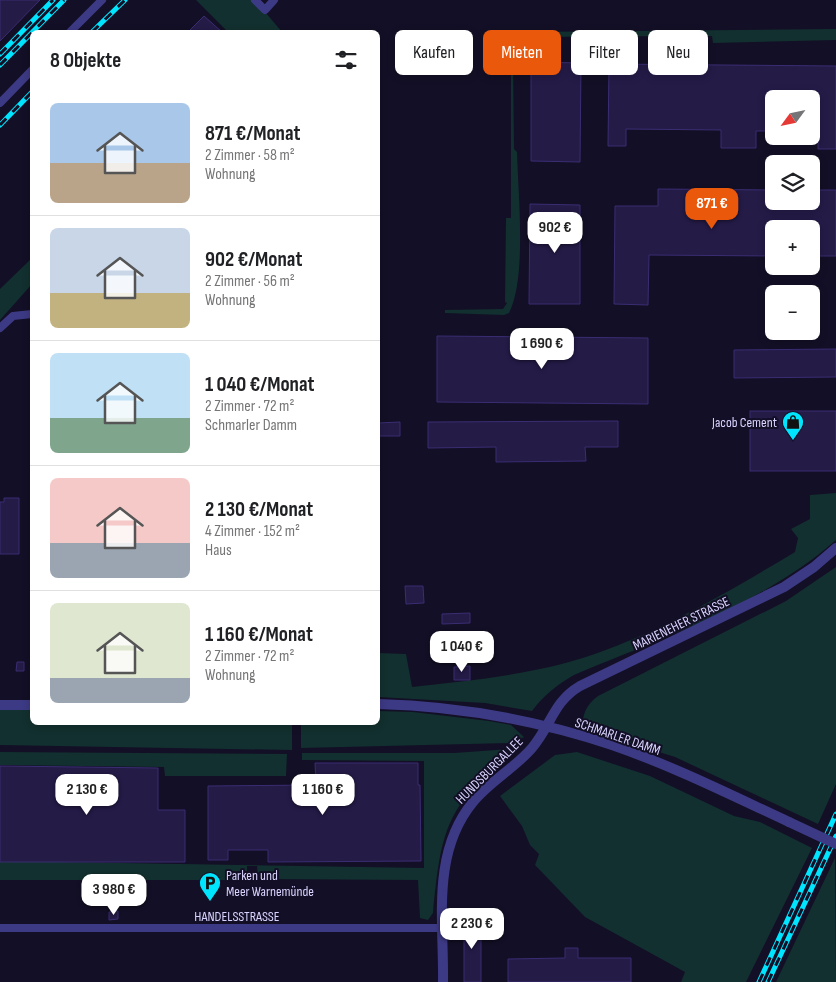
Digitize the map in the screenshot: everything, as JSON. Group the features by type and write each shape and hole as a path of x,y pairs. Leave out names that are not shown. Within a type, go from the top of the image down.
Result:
{"street":[{"path":"72,30 102,0"},
{"path":"255,0 265,10 274,0"},
{"path":"0,103 30,72"},
{"path":"0,328 13,316 30,314"},
{"name":"MARIENEHER STRASSE","path":"546,728 561,700 568,693 784,587 814,567 836,548"},
{"name":"SCHMARLER DAMM","path":"380,704 424,705 489,713 627,751 836,844"},
{"path":"0,705 30,705"},
{"name":"HUNDSBURGALLEE","path":"444,982 443,880 447,851 455,830 473,802 532,748 546,728"},
{"name":"HANDELSSTRASSE","path":"0,928 443,928"}],"green space":[{"path":"196,0 255,0 280,30 226,30"},
{"path":"836,29 836,40 713,43 712,36 708,36 708,30"},
{"path":"638,31 648,31 648,36 638,36"},
{"path":"561,32 571,32 571,37 561,37"},
{"path":"511,75 513,75 514,149 517,152 520,212 520,258 515,298 509,313 504,315 445,313 445,310 503,309 507,303 505,302 506,218 511,218"},
{"path":"30,260 30,286 0,320 0,289"},
{"path":"836,493 836,540 807,563 776,583 711,618 574,675 551,691 532,711 485,703 380,697 380,653 406,654 412,687 491,678 569,662 627,642 656,629 714,599 795,552 798,538 791,529 810,519 810,495"},
{"path":"836,567 836,784 818,824 675,757 582,728 586,710 598,696 786,601"},
{"path":"0,710 30,710 30,725 292,725 292,750 0,745"},
{"path":"380,711 413,712 489,721 511,725 524,737 514,743 301,748 301,725 380,725"},
{"path":"511,749 512,752 473,788 460,805 451,822 439,860 433,913 428,920 420,918 418,880 258,879 257,866 247,866 247,880 0,880 0,861 424,868 424,761 302,760 302,753 454,753"},
{"path":"0,752 287,754 286,776 165,776 164,767 0,765"},
{"path":"577,752 650,776 734,816 760,822 812,848 746,982 681,982 685,972 585,917 535,865 539,854 530,845 522,826 500,796 555,755"},
{"path":"835,858 836,982 776,982"}],"building":[{"path":"0,0 40,0 0,41"},
{"path":"204,16 220,30 190,30"},
{"path":"561,63 571,63 571,75 581,75 580,162 531,161 531,75 561,75"},
{"path":"638,64 648,64 648,75 708,75 708,65 836,66 836,149 818,149 818,145 820,145 820,90 765,90 765,131 756,131 756,148 721,148 721,130 626,129 626,146 608,146 609,75 638,75"},
{"path":"658,189 765,190 765,210 820,210 820,190 836,190 836,256 820,256 820,220 765,220 765,256 649,255 648,305 614,304 615,206 658,206"},
{"path":"530,204 580,205 580,304 529,304"},
{"path":"437,336 648,338 648,404 437,402"},
{"path":"836,349 836,377 734,378 734,350"},
{"name":"Jacob Cement","path":"750,411 836,411 836,471 750,471"},
{"path":"618,421 618,447 585,447 586,461 496,462 496,447 428,448 428,422"},
{"path":"400,422 400,436 380,436 380,423"},
{"path":"4,498 19,498 19,554 0,554 0,502 4,502"},
{"path":"405,586 423,586 424,603 406,604"},
{"path":"470,613 470,623 442,624 442,614"},
{"path":"17,662 24,662 24,671 16,671"},
{"path":"470,666 470,680 454,680 454,667"},
{"path":"315,763 418,763 421,861 268,862 268,850 228,850 228,860 208,860 208,786 316,785"},
{"path":"0,766 158,768 158,810 185,810 185,862 0,862"},
{"path":"118,911 118,919 109,920 109,912"},
{"path":"464,919 481,919 481,982 464,982"},
{"path":"565,948 578,948 578,958 631,958 631,982 508,982 508,959 565,958"}],"railway":[{"path":"0,54 53,0"},
{"path":"34,30 64,0"},
{"path":"94,30 125,0"},
{"path":"0,65 30,35"},
{"path":"0,125 30,94"},
{"path":"759,982 836,814"},
{"path":"768,982 836,836"}],"place":[{"name":"Jacob Cement","path":"793,441"},
{"name":"Parken und Meer Warnemünde","path":"210,902"}]}
